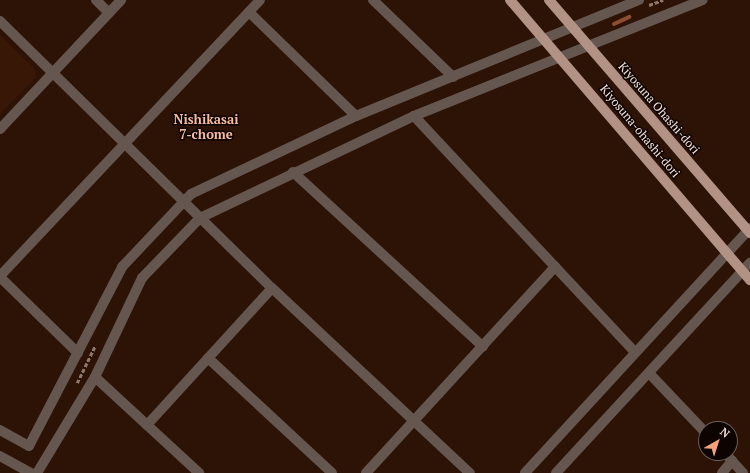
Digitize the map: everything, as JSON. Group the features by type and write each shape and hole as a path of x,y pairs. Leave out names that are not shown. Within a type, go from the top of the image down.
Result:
{"main road":[{"name":"Kiyosuna-ohashi-dori","path":"510,0 750,280"},
{"name":"Kiyosuna Ohashi-dori","path":"549,0 749,230"}],"street":[{"path":"96,0 109,13"},
{"path":"0,129 121,0"},
{"path":"78,353 0,277 260,0"},
{"path":"374,0 453,77"},
{"path":"0,430 29,446 122,267 191,194 356,116 639,0"},
{"path":"37,473 95,377 142,278 200,218 293,172 414,116 703,0"},
{"path":"249,12 356,116"},
{"path":"0,21 272,288 470,473"},
{"path":"414,116 635,352"},
{"path":"293,172 483,348"},
{"path":"525,473 749,230"},
{"path":"556,473 750,263"},
{"path":"366,473 483,348 555,267"},
{"path":"147,425 272,288"},
{"path":"208,358 332,473"},
{"path":"649,373 698,425"},
{"path":"95,377 199,473"},
{"path":"0,456 32,473"},
{"path":"722,473 732,461 743,473"}],"path":[{"path":"78,353 95,377"}],"shaded area":[{"path":"0,35 35,69 36,77 0,114"}],"waterway":[{"path":"614,24 629,17"}],"district":[{"name":"Nishikasai 7-chome","path":"206,128"}]}
